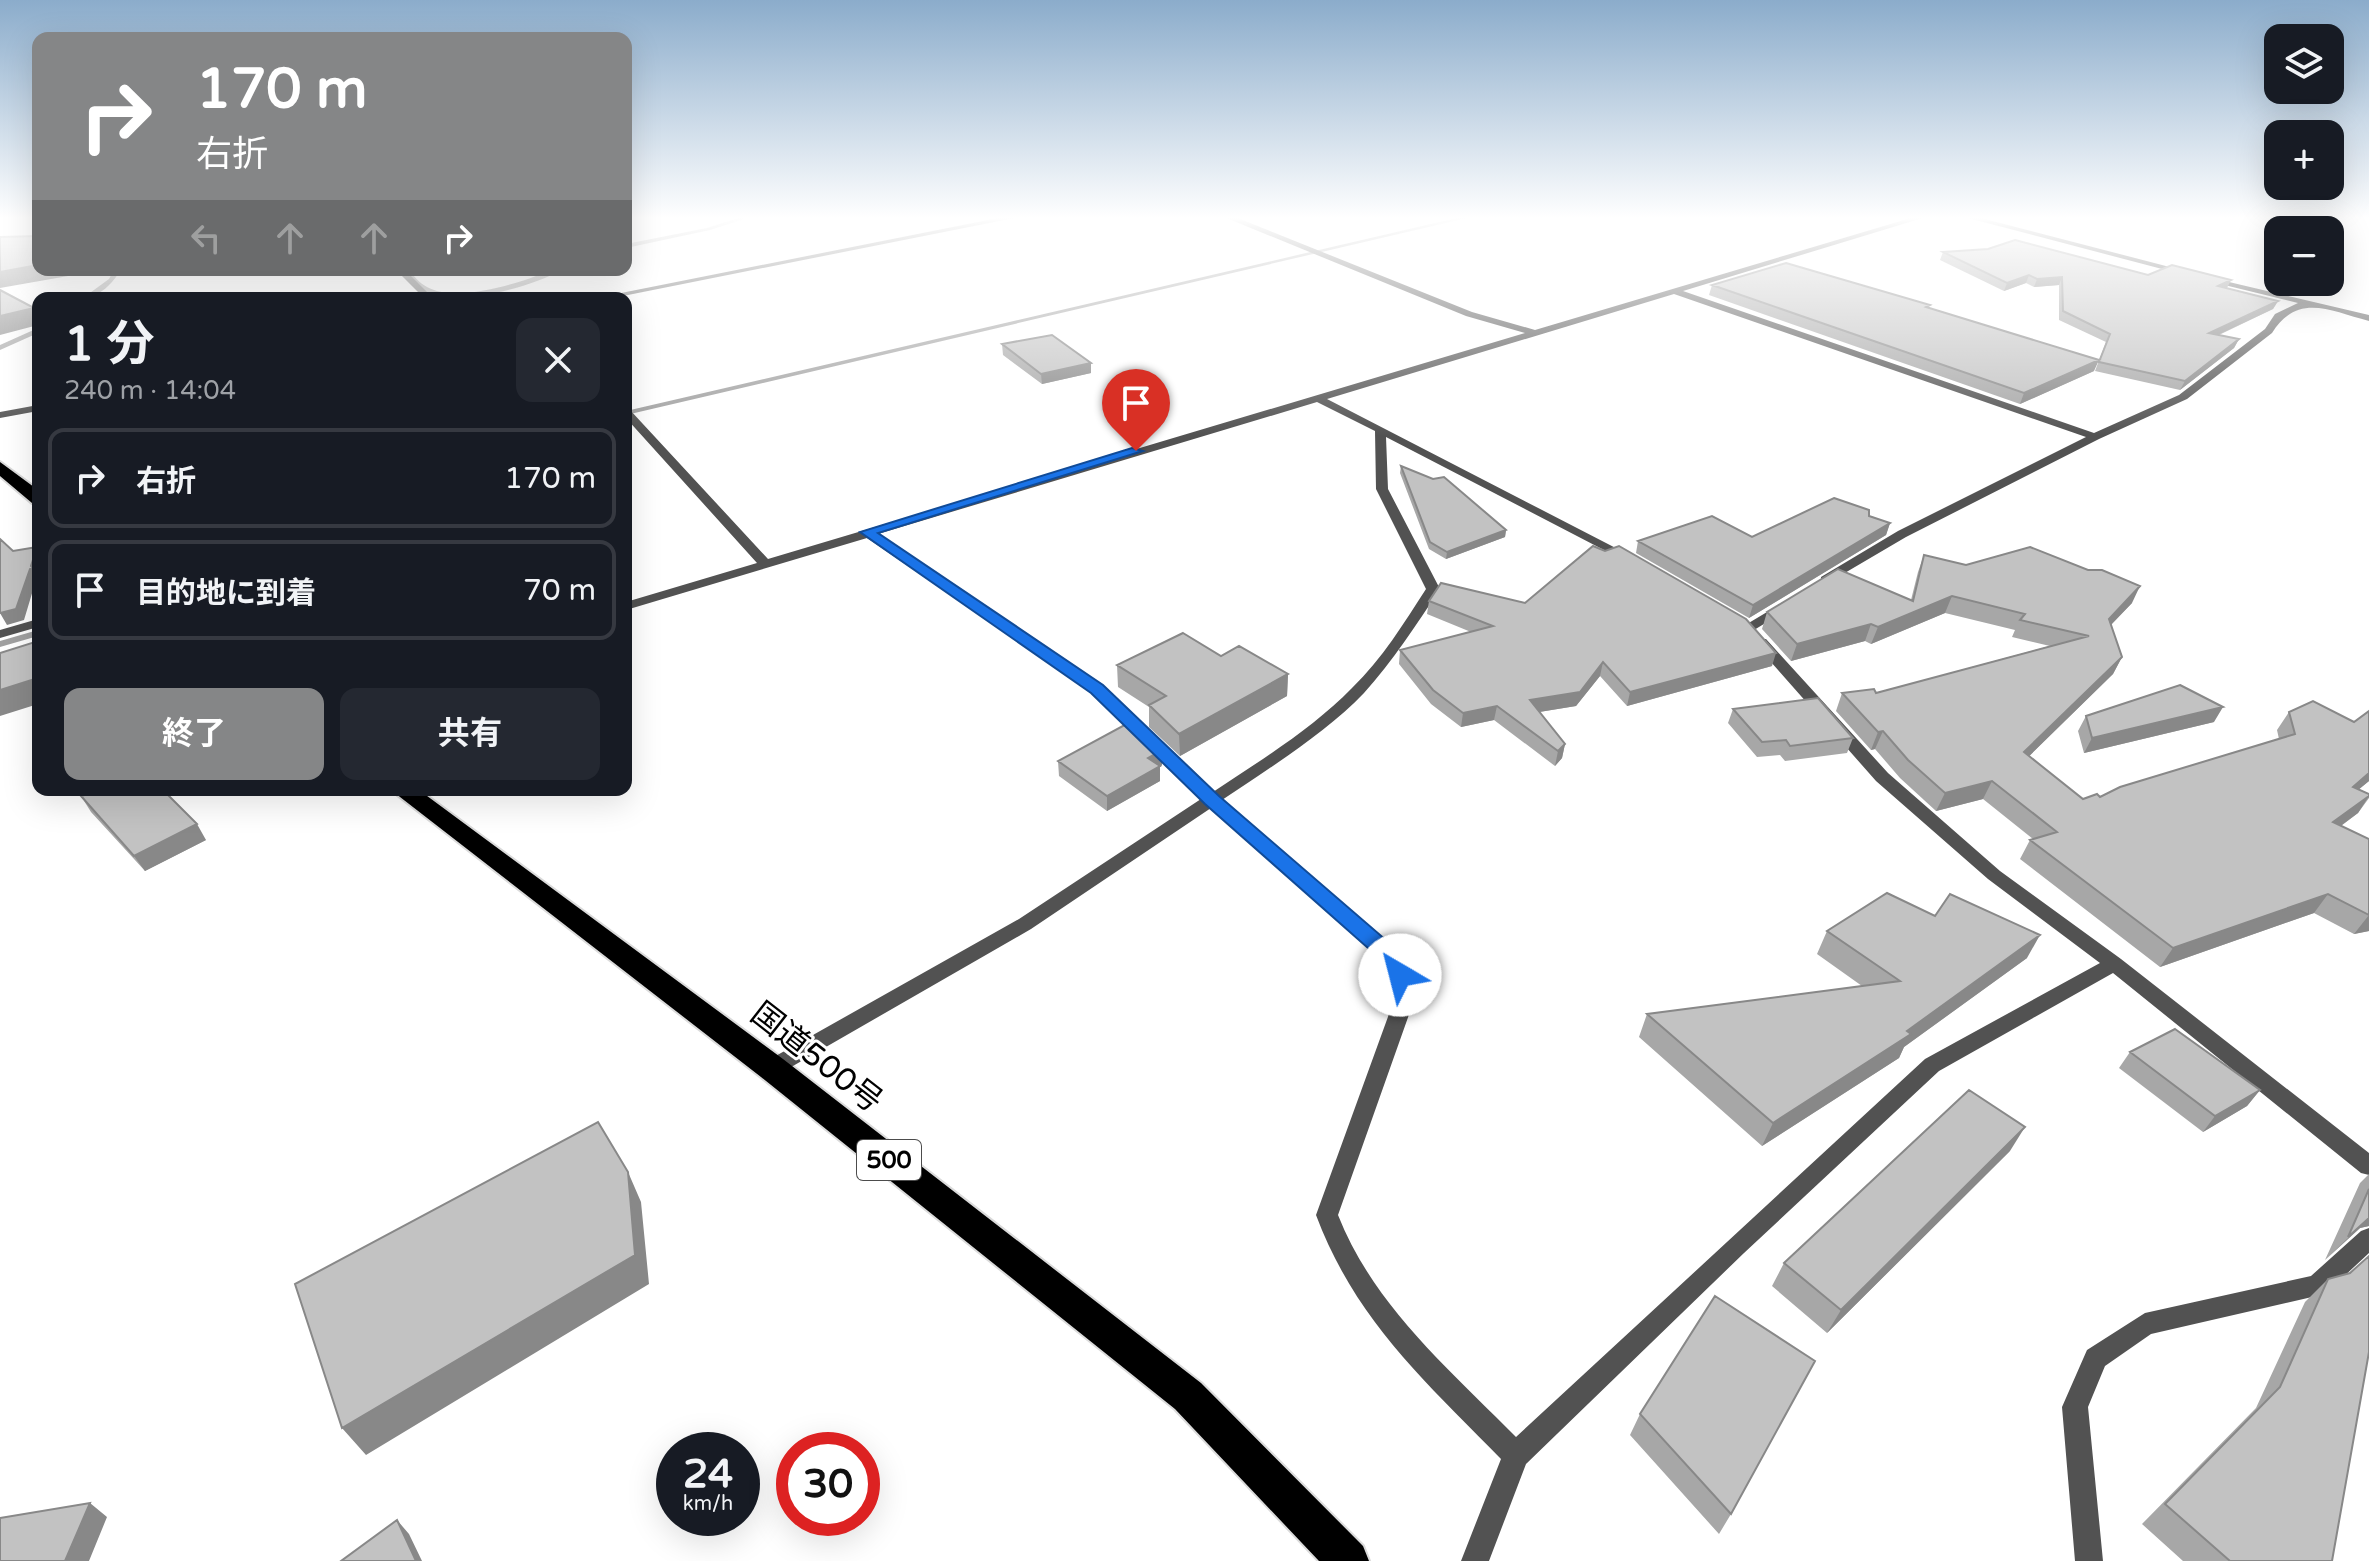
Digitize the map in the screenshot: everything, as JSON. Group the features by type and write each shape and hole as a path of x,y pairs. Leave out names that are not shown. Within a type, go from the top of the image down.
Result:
{"highway":[{"path":"0,467 32,494"},
{"name":"国道500号","path":"411,796 772,1068 1188,1396 1348,1561"}],"street":[{"path":"1409,290 1469,314 1533,332"},
{"path":"632,604 1678,290"},
{"path":"2254,290 2369,318"},
{"path":"1674,291 2095,437"},
{"path":"1813,589 1902,534 2095,437 2183,397 2269,331 2278,316 2306,303"},
{"path":"1316,397 1646,567"},
{"path":"0,415 32,409"},
{"path":"632,419 764,563"},
{"path":"772,1068 1025,924 1288,749 1357,692 1392,651 1433,589 1382,489 1380,429"},
{"path":"867,532 1097,689 1212,800 1394,958 1407,992 1327,1215 1336,1246 1380,1314 1516,1455"},
{"path":"1800,596 1742,624 1882,777 1994,875 2114,964 2369,1166"},
{"path":"0,634 32,625"},
{"path":"1475,1561 1516,1455 1932,1065 2114,964"},
{"path":"2089,1561 2075,1407 2096,1358 2145,1324 2317,1286 2369,1238"}],"building":[{"path":"0,290 32,307 32,308 0,316"},
{"path":"1726,290 1878,290 2099,360 2024,393"},
{"path":"2062,290 2233,290 2278,301 2209,333 2239,339 2185,381 2099,362 2110,334 2063,311"},
{"path":"1052,335 1091,363 1041,374 1002,344"},
{"path":"1401,466 1433,479 1444,477 1506,530 1447,552 1430,542"},
{"path":"1834,498 1869,510 1869,516 1890,523 1753,605 1638,541 1712,516 1752,537"},
{"path":"0,539 13,551 32,548 32,568 16,609 0,613"},
{"path":"1593,546 1605,551 1619,546 1746,619 1776,653 1630,692 1603,662 1580,692 1530,700 1565,744 1558,751 1497,706 1463,713 1433,690 1400,650 1493,626 1429,601 1441,583 1525,603"},
{"path":"2030,547 2140,586 2109,619 2122,657 2024,752 2083,799 2097,794 2100,797 2120,787 2295,734 2289,712 2313,701 2354,722 2369,711 2369,773 2353,787 2369,796 2333,822 2369,839 2369,915 2328,894 2173,948 2030,840 2057,832 1992,781 1945,793 1908,760 1883,731 1878,732 1842,693 1874,689 1876,693 2089,636 2020,620 2025,614 1952,596 1878,627 1871,624 1797,644 1767,612 1838,569 1913,601 1924,555 1966,565"},
{"path":"1183,633 1221,656 1239,646 1288,674 1179,734 1149,705 1166,696 1117,665"},
{"path":"32,643 32,680 0,690 0,653"},
{"path":"2180,685 2223,707 2092,738 2086,716"},
{"path":"1818,698 1853,738 1790,746 1786,740 1762,742 1733,709"},
{"path":"1132,721 1162,750 1148,758 1160,766 1107,796 1058,761"},
{"path":"81,796 169,796 197,824 134,856"},
{"path":"1887,893 1935,916 1950,894 2040,935 1907,1031 1911,1034 1773,1123 1647,1014 1900,981 1827,931"},
{"path":"2175,1029 2260,1090 2215,1116 2130,1052"},
{"path":"1969,1090 2025,1127 1841,1310 1784,1263"},
{"path":"598,1122 628,1172 635,1255 342,1428 295,1284"},
{"path":"2369,1189 2369,1218 2348,1237"},
{"path":"2369,1256 2369,1352 2332,1561 2230,1561 2165,1504 2280,1387 2328,1279 2350,1273"},
{"path":"1715,1296 1815,1361 1731,1514 1640,1414"},
{"path":"90,1503 65,1561 0,1561 0,1518"},
{"path":"397,1520 416,1561 341,1561"}],"waterway":[{"path":"427,290 433,292"},
{"path":"483,292 495,290"},
{"path":"632,412 1155,290"},
{"path":"0,348 32,333"},
{"path":"0,644 32,635"}],"route":[{"path":"1136,451 867,532 1097,689 1212,800 1394,958 1400,975"}]}
